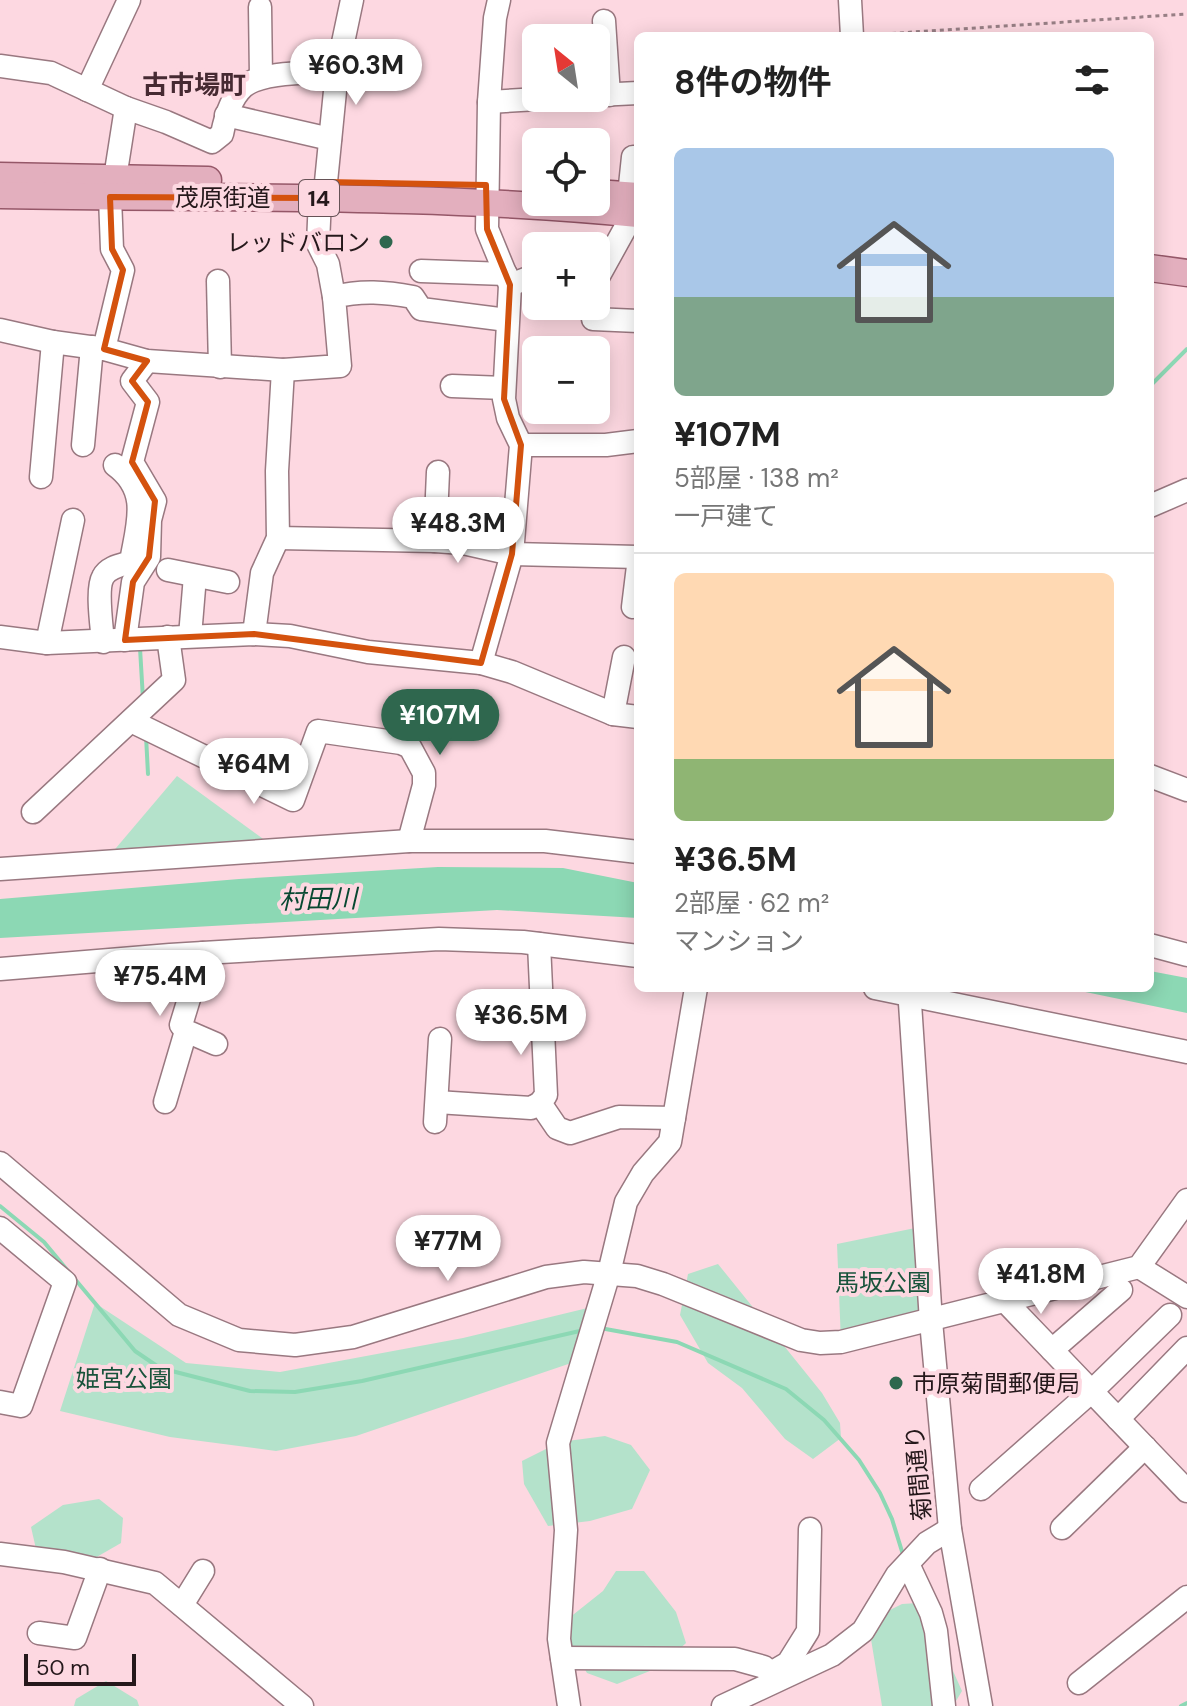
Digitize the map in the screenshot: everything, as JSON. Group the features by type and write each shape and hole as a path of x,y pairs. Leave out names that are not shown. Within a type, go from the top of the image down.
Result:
{"main road":[{"name":"茂原街道","path":"0,176 112,187 486,194 634,205"},
{"name":"茂原街道","path":"0,195 112,187"},
{"name":"茂原街道","path":"486,194 522,190"},
{"path":"610,197 634,205"},
{"path":"1154,269 1187,273"},
{"path":"1154,286 1187,291"}],"street":[{"path":"87,90 129,0"},
{"path":"0,330 98,348 147,361 283,370 340,366 334,297 328,264 318,244 337,71 352,0"},
{"path":"481,663 512,554 521,445 508,418 504,388 508,280 487,229 489,102 499,0"},
{"path":"850,0 852,32"},
{"path":"260,7 261,77"},
{"path":"0,66 51,73 126,108 212,142 222,134 226,115 242,88 261,77 337,71"},
{"path":"610,95 634,93"},
{"path":"489,102 522,100"},
{"path":"83,445 98,348 123,270 112,249 112,187 126,108"},
{"path":"226,115 330,139"},
{"path":"610,253 634,205 633,157"},
{"path":"421,271 508,280 522,278"},
{"path":"218,281 220,367"},
{"path":"334,297 382,292 413,297 421,309 507,320"},
{"path":"610,320 634,321"},
{"path":"41,477 53,342"},
{"path":"114,641 133,582 149,557 150,520 155,501 132,462 148,402 132,381 147,361"},
{"path":"254,634 262,573 278,538 277,471 283,370"},
{"path":"452,386 504,388"},
{"path":"521,445 606,445 634,442"},
{"path":"114,641 100,585 103,575 112,568 131,562 140,500 128,474 115,465"},
{"path":"435,541 438,472"},
{"path":"1154,504 1187,490"},
{"path":"47,643 73,520"},
{"path":"278,538 435,541 463,543 512,554 634,557"},
{"path":"168,570 228,582"},
{"path":"33,812 174,680 179,636 195,576"},
{"path":"633,607 634,599"},
{"path":"0,637 47,643 179,636 290,636 368,652 481,663 512,672 613,714 634,717"},
{"path":"613,714 624,657"},
{"path":"131,721 293,800 318,731 401,743 410,747 424,773 424,785 409,841"},
{"path":"1154,778 1187,790"},
{"path":"0,869 409,841 545,841 634,852"},
{"path":"0,969 439,939 539,944 634,956"},
{"path":"440,1039 436,1112 531,1108 540,1103 546,1095 539,944"},
{"path":"1154,946 1187,955"},
{"path":"203,953 181,1025 186,1031 216,1044"},
{"path":"569,1706 559,1639 566,1530 558,1443 609,1273 626,1202 643,1173 670,1142 695,992"},
{"name":"菊間通り","path":"910,992 931,1321 950,1529 981,1706"},
{"path":"915,992 1187,1052"},
{"path":"165,1102 186,1031"},
{"path":"540,1103 557,1128 570,1133 619,1117 674,1118"},
{"path":"0,1163 179,1315 239,1340 295,1345 353,1337 546,1277 584,1272 637,1276 801,1340 841,1342 1139,1267 1186,1202"},
{"path":"0,1228 65,1282 21,1406 0,1402"},
{"path":"1139,1267 1187,1297"},
{"path":"1052,1350 1121,1290"},
{"path":"1005,1301 1187,1490"},
{"path":"981,1489 1092,1391 1170,1315"},
{"path":"1118,1419 1187,1348"},
{"path":"1062,1528 1145,1447"},
{"path":"773,1677 788,1663 808,1631 810,1529"},
{"path":"723,1706 773,1677 832,1655 863,1631 897,1575 927,1543 950,1529"},
{"path":"0,1554 100,1569 155,1583 302,1706"},
{"path":"908,1564 936,1631 944,1706"},
{"path":"39,1633 75,1638 100,1569"},
{"path":"182,1605 203,1571"},
{"path":"1079,1683 1187,1597"},
{"path":"562,1658 735,1659 764,1667 773,1677"}],"path":[{"path":"913,32 1187,14"}],"highlighted area":[{"path":"326,182 486,185 487,229 510,285 504,399 521,445 512,554 481,663 254,634 125,640 133,582 149,557 155,501 132,462 148,402 132,381 147,361 104,349 123,270 112,249 110,197 320,198"}],"green space":[{"path":"177,776 277,849 105,861"},
{"name":"馬坂公園","path":"925,1226 931,1321 841,1342 837,1244"},
{"path":"718,1264 822,1393 840,1423 841,1438 813,1459 785,1439 742,1388 708,1363 680,1315 688,1274"},
{"name":"姫宮公園","path":"95,1303 186,1363 280,1372 463,1338 600,1305 583,1359 356,1436 276,1451 170,1437 60,1411"},
{"path":"605,1436 631,1445 650,1470 632,1509 590,1521 548,1526 524,1484 522,1461 560,1442"},
{"path":"99,1499 123,1518 121,1543 88,1562 36,1549 31,1527 63,1505"},
{"path":"616,1571 644,1571 676,1612 686,1643 660,1667 617,1684 587,1673 566,1637 564,1622 603,1591"},
{"path":"934,1602 949,1662 962,1691 953,1706 882,1706 868,1621 902,1604"},
{"path":"106,1681 137,1700 139,1706 74,1706 76,1699"}],"water":[{"name":"村田川","path":"438,867 563,868 634,882 634,918 497,910 0,938 0,899 239,879"},
{"path":"1154,972 1187,978 1187,1013 1085,992 1154,992"}],"waterway":[{"path":"1154,382 1187,349"},
{"path":"140,648 143,699"},
{"path":"146,736 148,774"},
{"path":"0,1206 44,1242 68,1271"},
{"path":"74,1278 135,1351 160,1368 250,1391 295,1392 362,1381 584,1330"},
{"path":"600,1328 677,1342 786,1389 824,1420 859,1460 892,1519 904,1558"},
{"path":"1181,1706 1187,1703"}],"place":[{"name":"レッドバロン","path":"386,242"},
{"name":"市原菊間郵便局","path":"896,1383"}],"district":[{"name":"古市場町","path":"194,85"}]}
